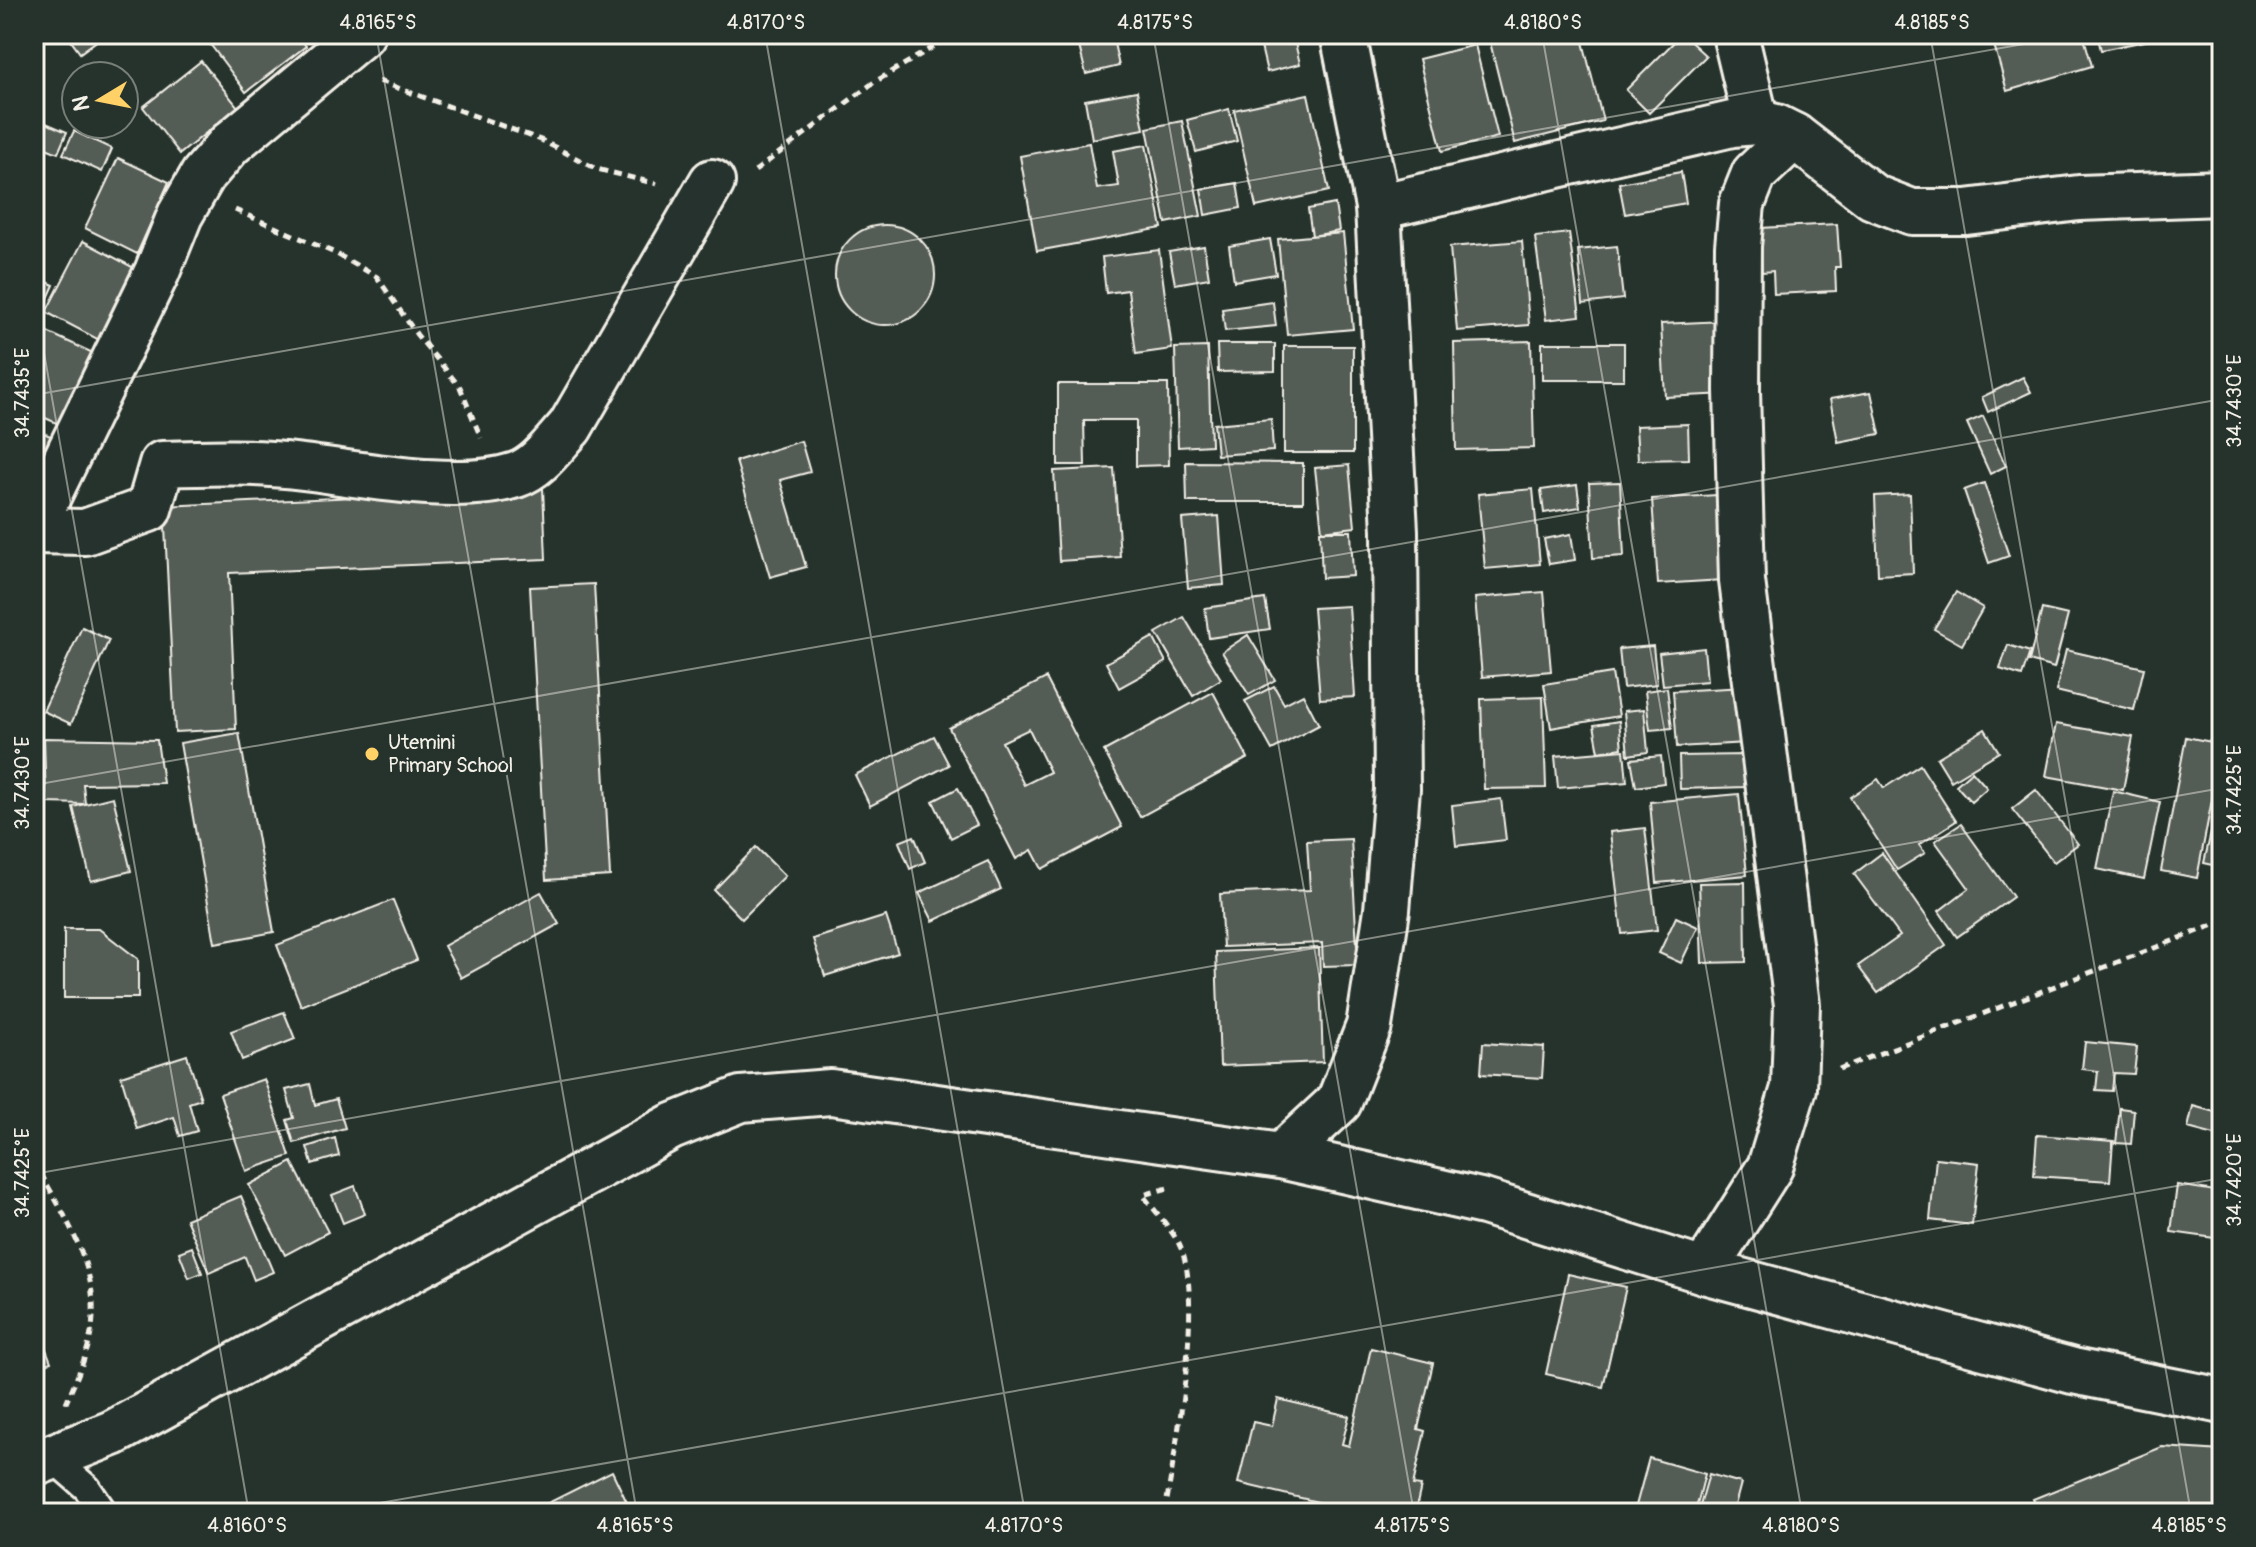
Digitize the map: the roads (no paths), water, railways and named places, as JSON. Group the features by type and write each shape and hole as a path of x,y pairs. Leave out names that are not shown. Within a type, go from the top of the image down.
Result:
{"street":[{"path":"1281,1156 1339,1102 1369,1026 1387,910 1397,789 1396,562 1378,207 1343,34"},
{"path":"1704,1271 1770,1167 1794,1088 1797,1005 1742,581 1737,390 1738,246 1742,204 1775,129 1735,34"},
{"path":"346,46 230,144 193,192 34,528 85,532 149,509 162,464 224,461 303,467 397,480 489,481 518,475 539,462 570,427 712,182"},
{"path":"1378,207 1732,124 1775,129 1873,197 1912,212 1966,212 2079,198 2222,193"},
{"path":"42,1460 113,1433 671,1127 741,1099 831,1092 1281,1156 1484,1202 1704,1271 2073,1371 2222,1401"}],"lane":[{"path":"42,1460 87,1488 104,1513"}],"place":[{"name":"Utemini Primary School","path":"372,754"}]}
